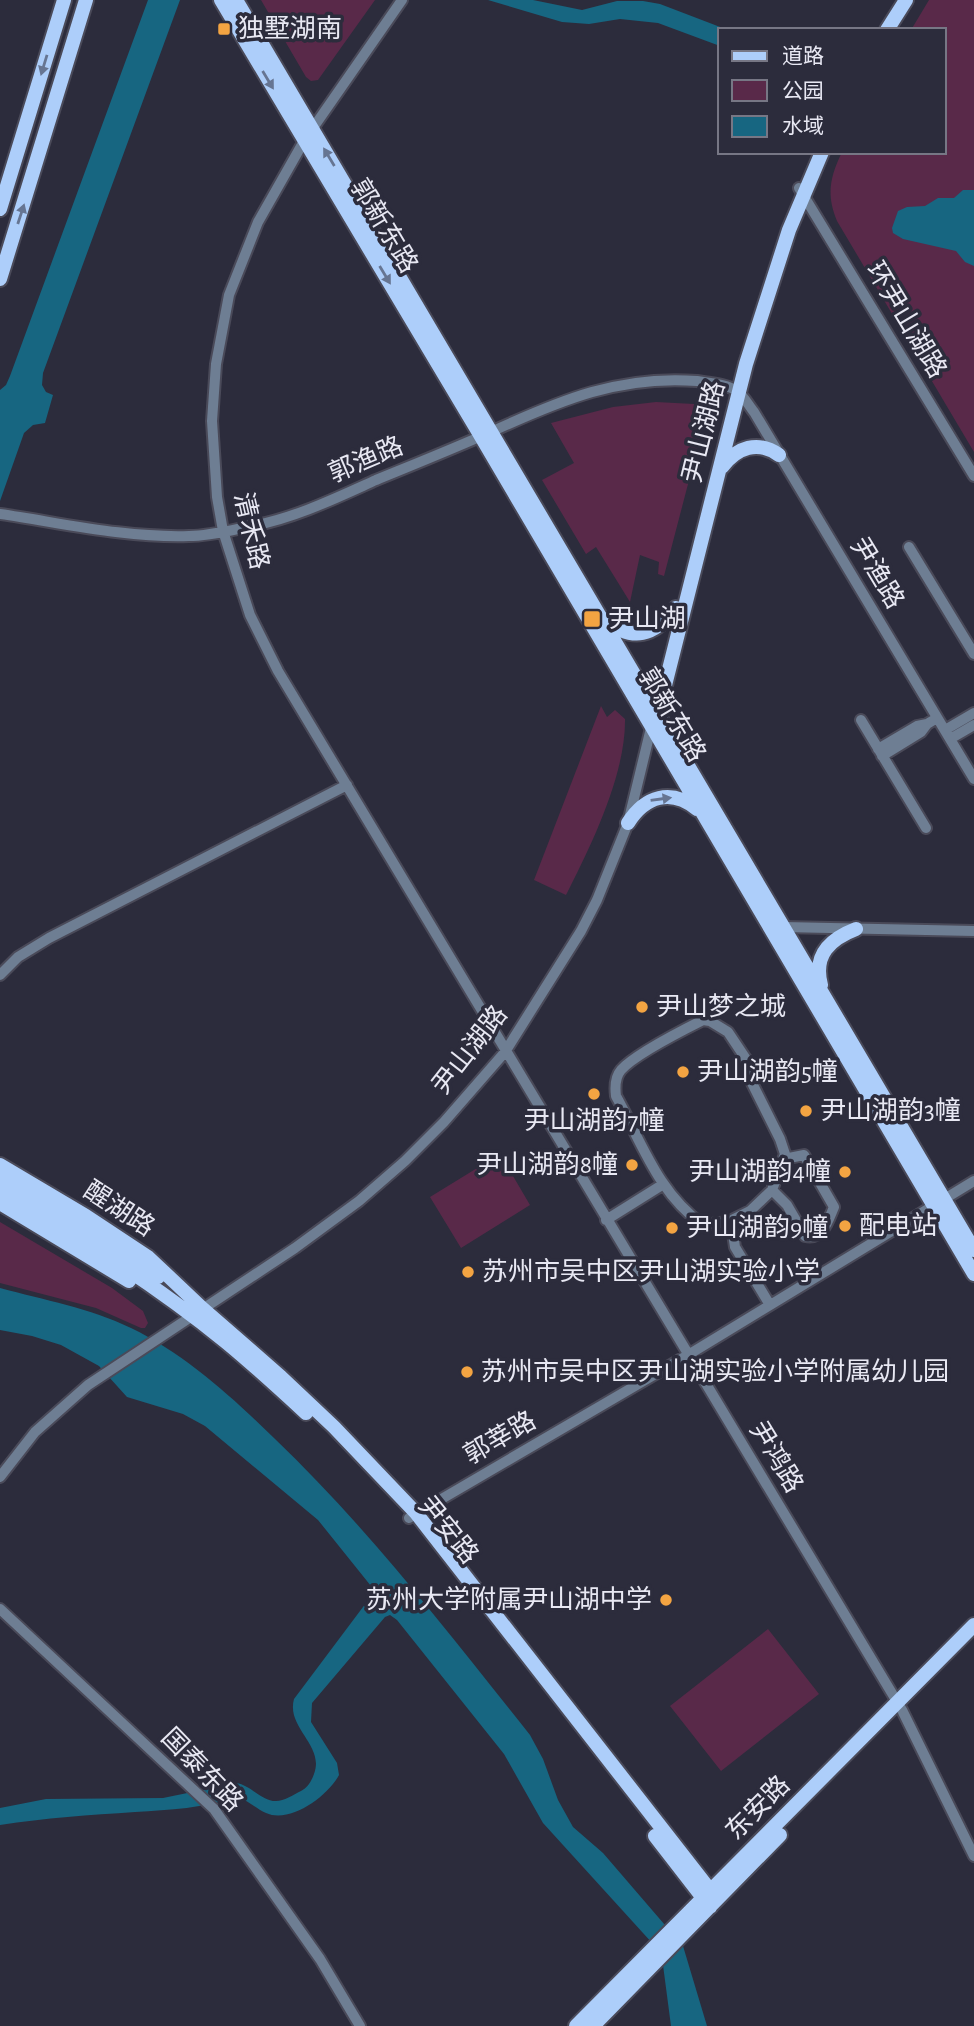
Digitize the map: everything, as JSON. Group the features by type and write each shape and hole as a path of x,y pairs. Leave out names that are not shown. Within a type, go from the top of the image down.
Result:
{"main road":[{"path":"0,209 64,0"},
{"path":"0,279 86,0"},
{"name":"郭新东路","path":"221,0 308,135 938,1202 974,1250"},
{"name":"郭新东路","path":"236,0 308,135"},
{"path":"878,28 896,0"},
{"path":"888,28 906,0"},
{"name":"尹山湖路","path":"653,717 676,608 736,391 813,154"},
{"name":"尹山湖路","path":"801,191 821,154"},
{"name":"尹山湖路","path":"653,717 721,468 736,391"},
{"name":"郭新东路","path":"486,434 598,615 701,811 824,996 938,1202 974,1274"},
{"path":"721,468 730,456 747,447 766,447 779,455"},
{"path":"598,615 618,630 639,634 659,627 676,608"},
{"path":"628,823 636,810 645,803 663,797 681,799 701,811"},
{"path":"824,996 818,969 823,952 832,941 856,929"},
{"name":"醒湖路","path":"0,1165 148,1257 197,1312"},
{"path":"0,1176 82,1226 197,1312"},
{"path":"0,1190 197,1312"},
{"path":"0,1203 102,1266 197,1312"},
{"name":"尹安路","path":"197,1312 281,1377 413,1515 710,1899"},
{"name":"东安路","path":"900,1707 974,1625"},
{"name":"东安路","path":"576,2026 640,1971 900,1707 974,1637"},
{"name":"东安路","path":"593,2026 640,1971"}],"street":[{"name":"清禾路","path":"402,0 308,135 258,222 229,295 216,364 212,421 217,497 223,531 250,615 278,671 505,1052"},
{"name":"环尹山湖路","path":"801,191 974,476"},
{"name":"郭渔路","path":"0,514 138,535 191,536 256,526 303,512 554,403 591,391 625,384 681,380 708,383 736,391"},
{"name":"尹渔路","path":"736,391 779,455 932,721 948,735 974,779"},
{"path":"909,547 974,654"},
{"path":"948,735 974,713"},
{"name":"尹山湖路","path":"0,1477 35,1432 88,1385 295,1248 359,1201 425,1141 505,1052 581,931 614,862 628,823 653,717"},
{"path":"861,720 926,828"},
{"path":"880,752 916,726 932,721"},
{"path":"948,735 974,725"},
{"path":"0,975 18,957 49,938 347,785"},
{"path":"778,930 974,931"},
{"path":"703,1020 710,1021 728,1032 748,1062 749,1077 780,1139 784,1158 772,1190 750,1211 728,1222 703,1225 689,1215 662,1185 616,1096 615,1083 621,1070 648,1051 703,1020"},
{"name":"尹鸿路","path":"505,1052 900,1707 974,1856"},
{"path":"772,1190 787,1205 805,1236 812,1238 820,1234 834,1207 804,1155 784,1158"},
{"name":"郭莘路","path":"413,1515 688,1355 974,1181"},
{"path":"606,1220 662,1185"},
{"path":"728,1222 735,1247 770,1305"},
{"name":"国泰东路","path":"0,1609 214,1809 320,1959 360,2026"}],"green space":[{"path":"261,0 375,0 318,80 311,81 306,77"},
{"path":"929,0 974,0 974,452 837,221 831,203 832,178 841,154 946,154 946,28 912,28"},
{"path":"656,402 694,404 705,419 664,576 658,574 659,562 640,555 630,602 596,547 586,554 542,480 574,463 551,423 613,407"},
{"path":"601,706 607,717 615,710 625,719 620,763 596,832 566,895 534,880"},
{"path":"500,1154 530,1205 461,1248 430,1197"},
{"path":"0,1222 112,1288 143,1311 148,1323 145,1328 96,1308 0,1283"},
{"path":"768,1629 819,1694 721,1771 670,1706"}],"water":[{"path":"148,0 180,0 43,373 42,385 46,392 53,395 45,423 33,425 24,433 0,501 0,390 10,376"},
{"path":"488,0 533,0 582,10 617,1 643,1 660,4 723,28 718,28 718,45 658,23 620,19 589,24 562,22"},
{"path":"963,190 974,190 974,266 965,262 956,251 903,239 893,233 898,211 907,207 925,206 938,198 954,198"},
{"path":"0,1288 99,1315 131,1328 170,1350 225,1392 309,1473 407,1582 530,1735 543,1759 558,1800 573,1827 603,1853 683,1946 707,2026 671,2026 663,1965 653,1944 543,1823 504,1754 397,1620 390,1615 385,1617 312,1703 311,1722 337,1763 339,1775 326,1791 307,1806 286,1815 276,1815 266,1813 236,1797 187,1808 0,1825 0,1808 46,1799 163,1798 236,1783 276,1801 306,1788 316,1764 310,1745 295,1719 294,1699 375,1591 318,1520 205,1426 183,1414 127,1397 99,1366 61,1345 0,1330"}],"place":[{"name":"独墅湖南","path":"224,29"},
{"name":"尹山湖","path":"592,619"},
{"name":"尹山梦之城","path":"642,1007"},
{"name":"尹山湖韵5幢","path":"683,1072"},
{"name":"尹山湖韵7幢","path":"594,1094"},
{"name":"尹山湖韵3幢","path":"806,1111"},
{"name":"尹山湖韵8幢","path":"632,1165"},
{"name":"尹山湖韵4幢","path":"845,1172"},
{"name":"配电站","path":"845,1226"},
{"name":"尹山湖韵9幢","path":"672,1228"},
{"name":"苏州市吴中区尹山湖实验小学","path":"468,1272"},
{"name":"苏州市吴中区尹山湖实验小学附属幼儿园","path":"467,1372"},
{"name":"苏州大学附属尹山湖中学","path":"666,1600"}]}
